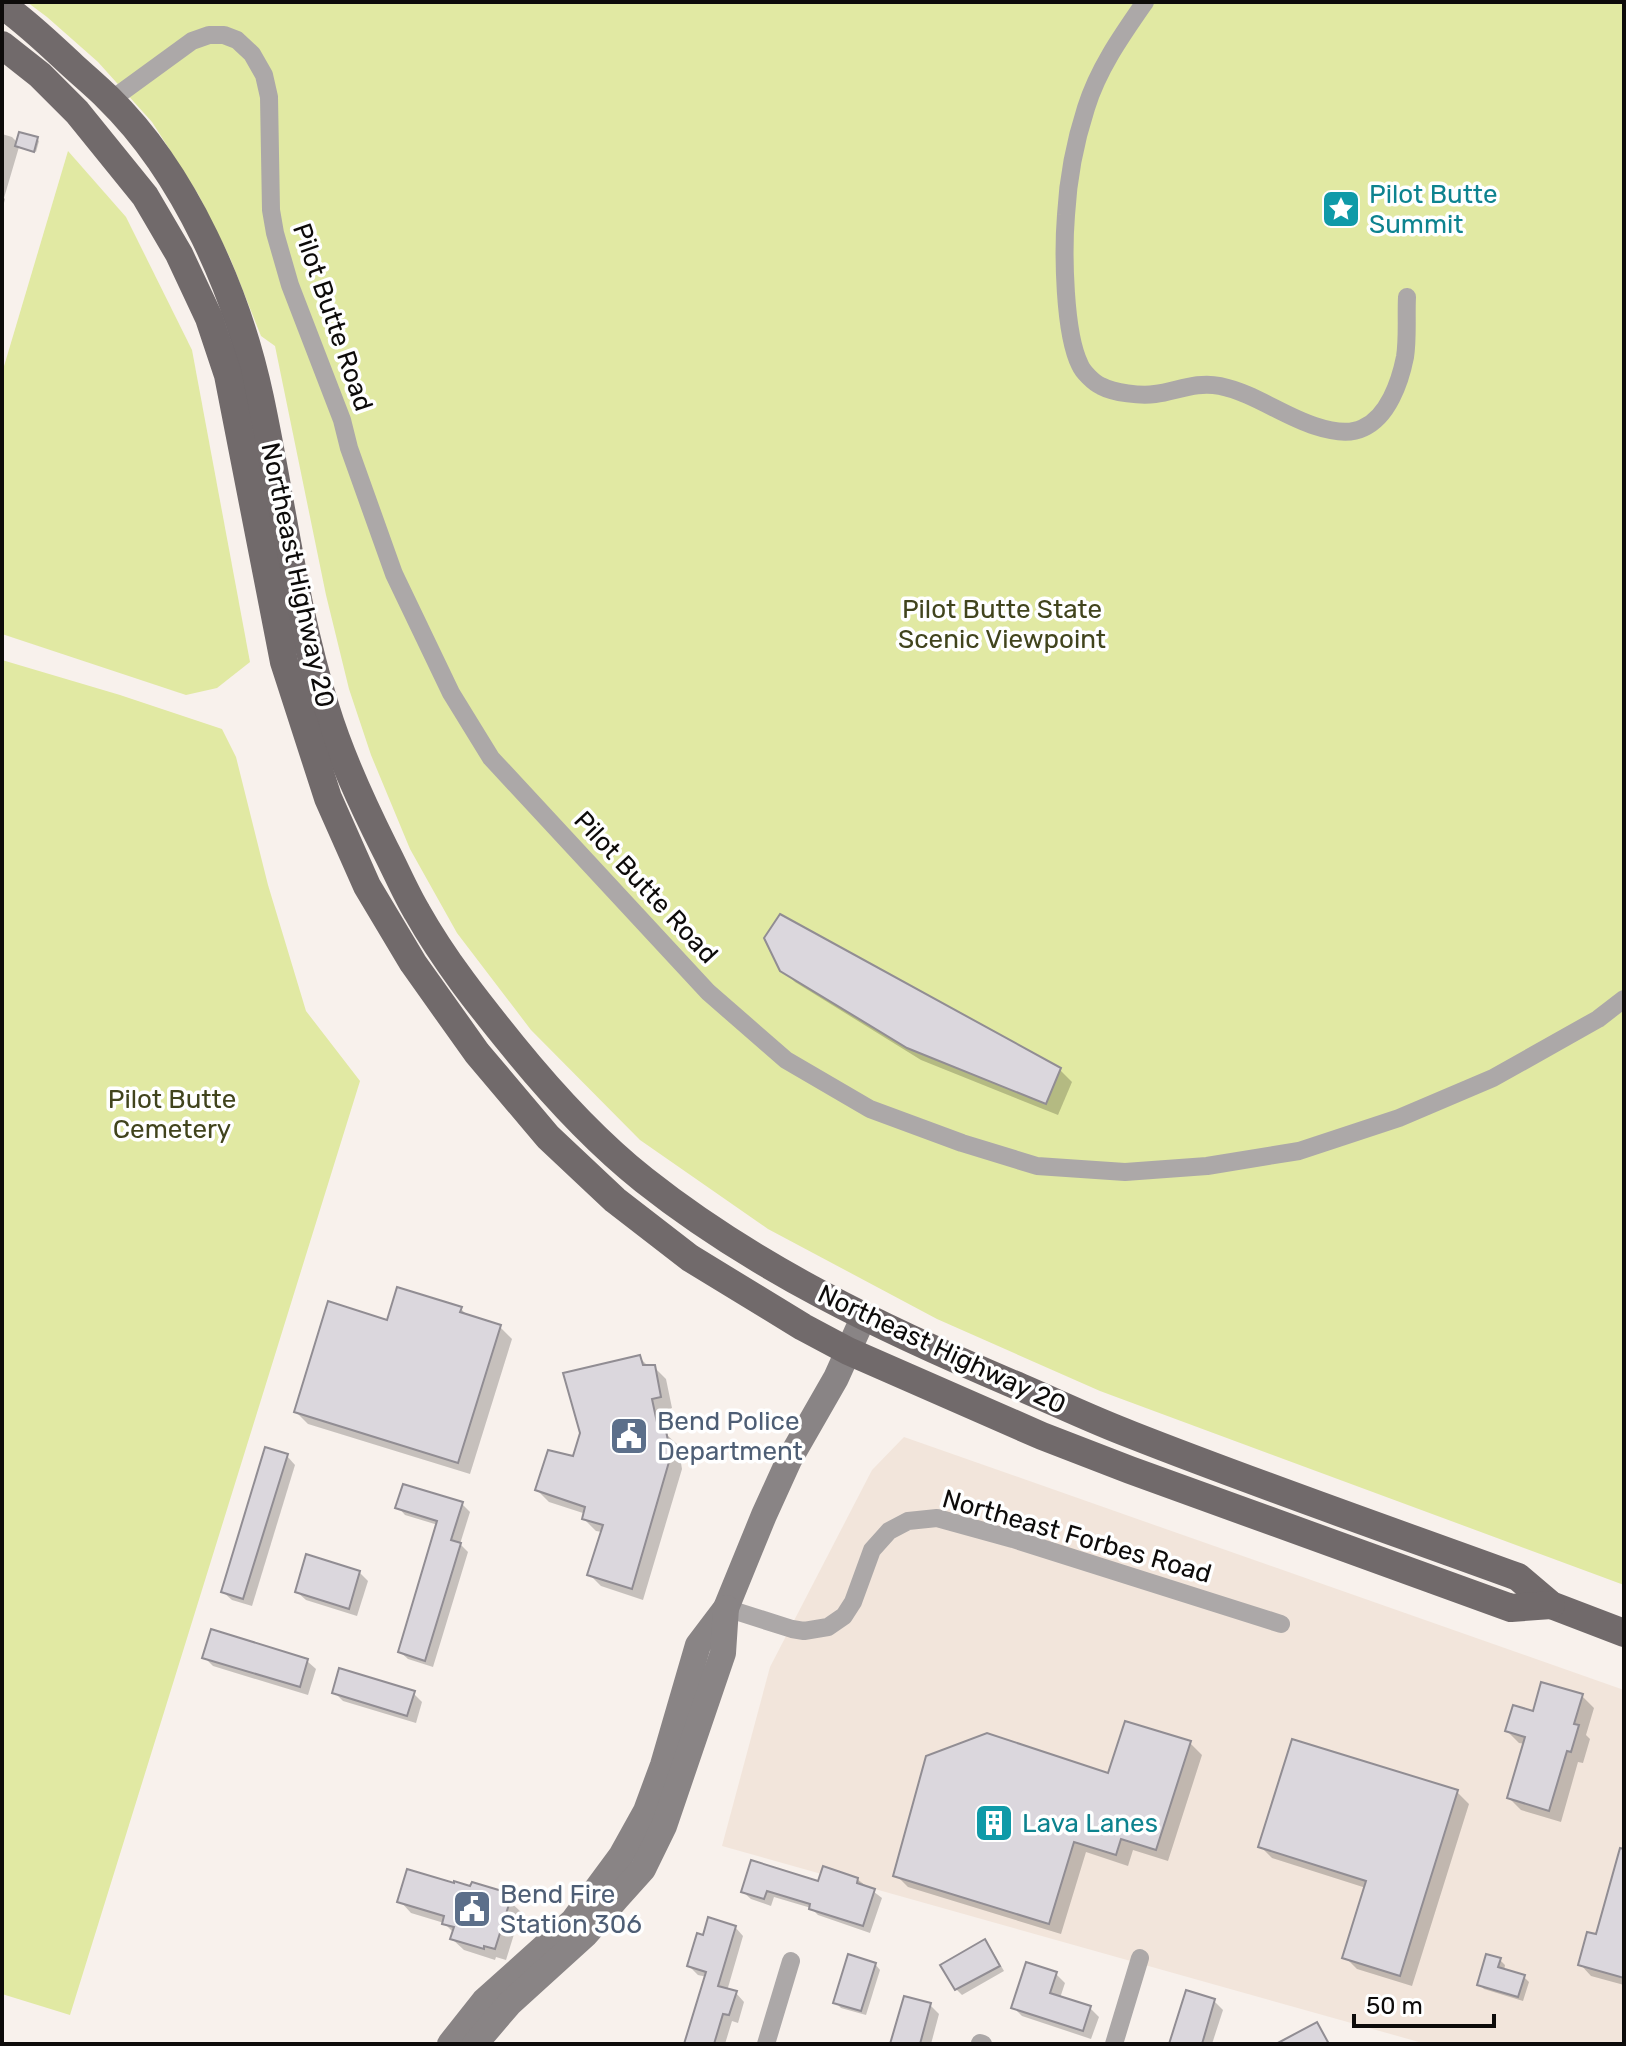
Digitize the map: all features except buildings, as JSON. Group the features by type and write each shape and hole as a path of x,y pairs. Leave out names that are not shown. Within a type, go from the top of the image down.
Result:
{"main road":[{"name":"Northeast Highway 20","path":"2,5 25,21 111,100 174,182 196,220 217,265 248,349 307,643 326,711 355,789 416,911 471,995 580,1123 643,1179 711,1228 863,1318 1130,1434 1518,1577 1551,1605 1624,1633"},
{"name":"Northeast Highway 20","path":"2,44 40,75 77,112 137,185 179,254 209,318 228,375 284,662 334,811 367,886 413,963 477,1053 548,1137 615,1200 690,1258 848,1351 1042,1436 1511,1608 1551,1605"},
{"path":"2,44 40,59 92,107 98,108 111,100"},
{"path":"450,2044 484,2001 573,1921 621,1856 646,1811 663,1765 698,1645 726,1608 786,1468 836,1378 863,1318"},
{"path":"475,2044 510,2003 586,1934 643,1869 664,1826 723,1653 726,1608"}],"street":[{"path":"1145,2 1112,50 1086,105 1073,162 1066,216 1066,282 1071,339 1080,368 1100,386 1126,393 1153,394 1196,385 1219,385 1315,426 1344,432 1364,428 1384,411 1394,394 1405,357 1407,297"},
{"name":"Pilot Butte Road","path":"111,100 192,41 209,35 224,35 237,40 252,54 264,75 269,97 271,210 290,285 342,420 394,574 451,693 491,758 708,992 786,1060 870,1109 962,1143 1037,1166 1125,1172 1207,1166 1299,1151 1399,1118 1493,1078 1598,1019 1624,999"},
{"name":"Northeast Forbes Road","path":"726,1608 792,1629 804,1631 828,1627 844,1616 853,1602 872,1550 889,1531 908,1521 937,1518 1281,1624"},
{"path":"1114,2044 1140,1958"},
{"path":"766,2044 791,1961"}],"shaded area":[{"path":"904,1437 1624,1690 1624,2044 1426,2044 722,1846 770,1667 872,1470"}],"green space":[{"name":"Pilot Butte State Scenic Viewpoint","path":"27,2 1624,2 1624,1585 1100,1391 937,1319 768,1229 640,1140 531,1030 457,933 410,849 371,755 349,689 326,595 275,346 261,336 230,258 198,194 152,122 98,62"},
{"path":"68,151 126,217 192,350 250,662 217,688 186,695 2,634 2,373"},
{"name":"Pilot Butte Cemetery","path":"2,660 222,729 236,757 268,885 306,1011 360,1081 70,2015 2,1994"}],"place":[{"name":"Pilot Butte Summit","path":"1341,209"},
{"name":"Bend Police Department","path":"629,1436"},
{"name":"Lava Lanes","path":"994,1823"},
{"name":"Bend Fire Station 306","path":"472,1909"}]}
